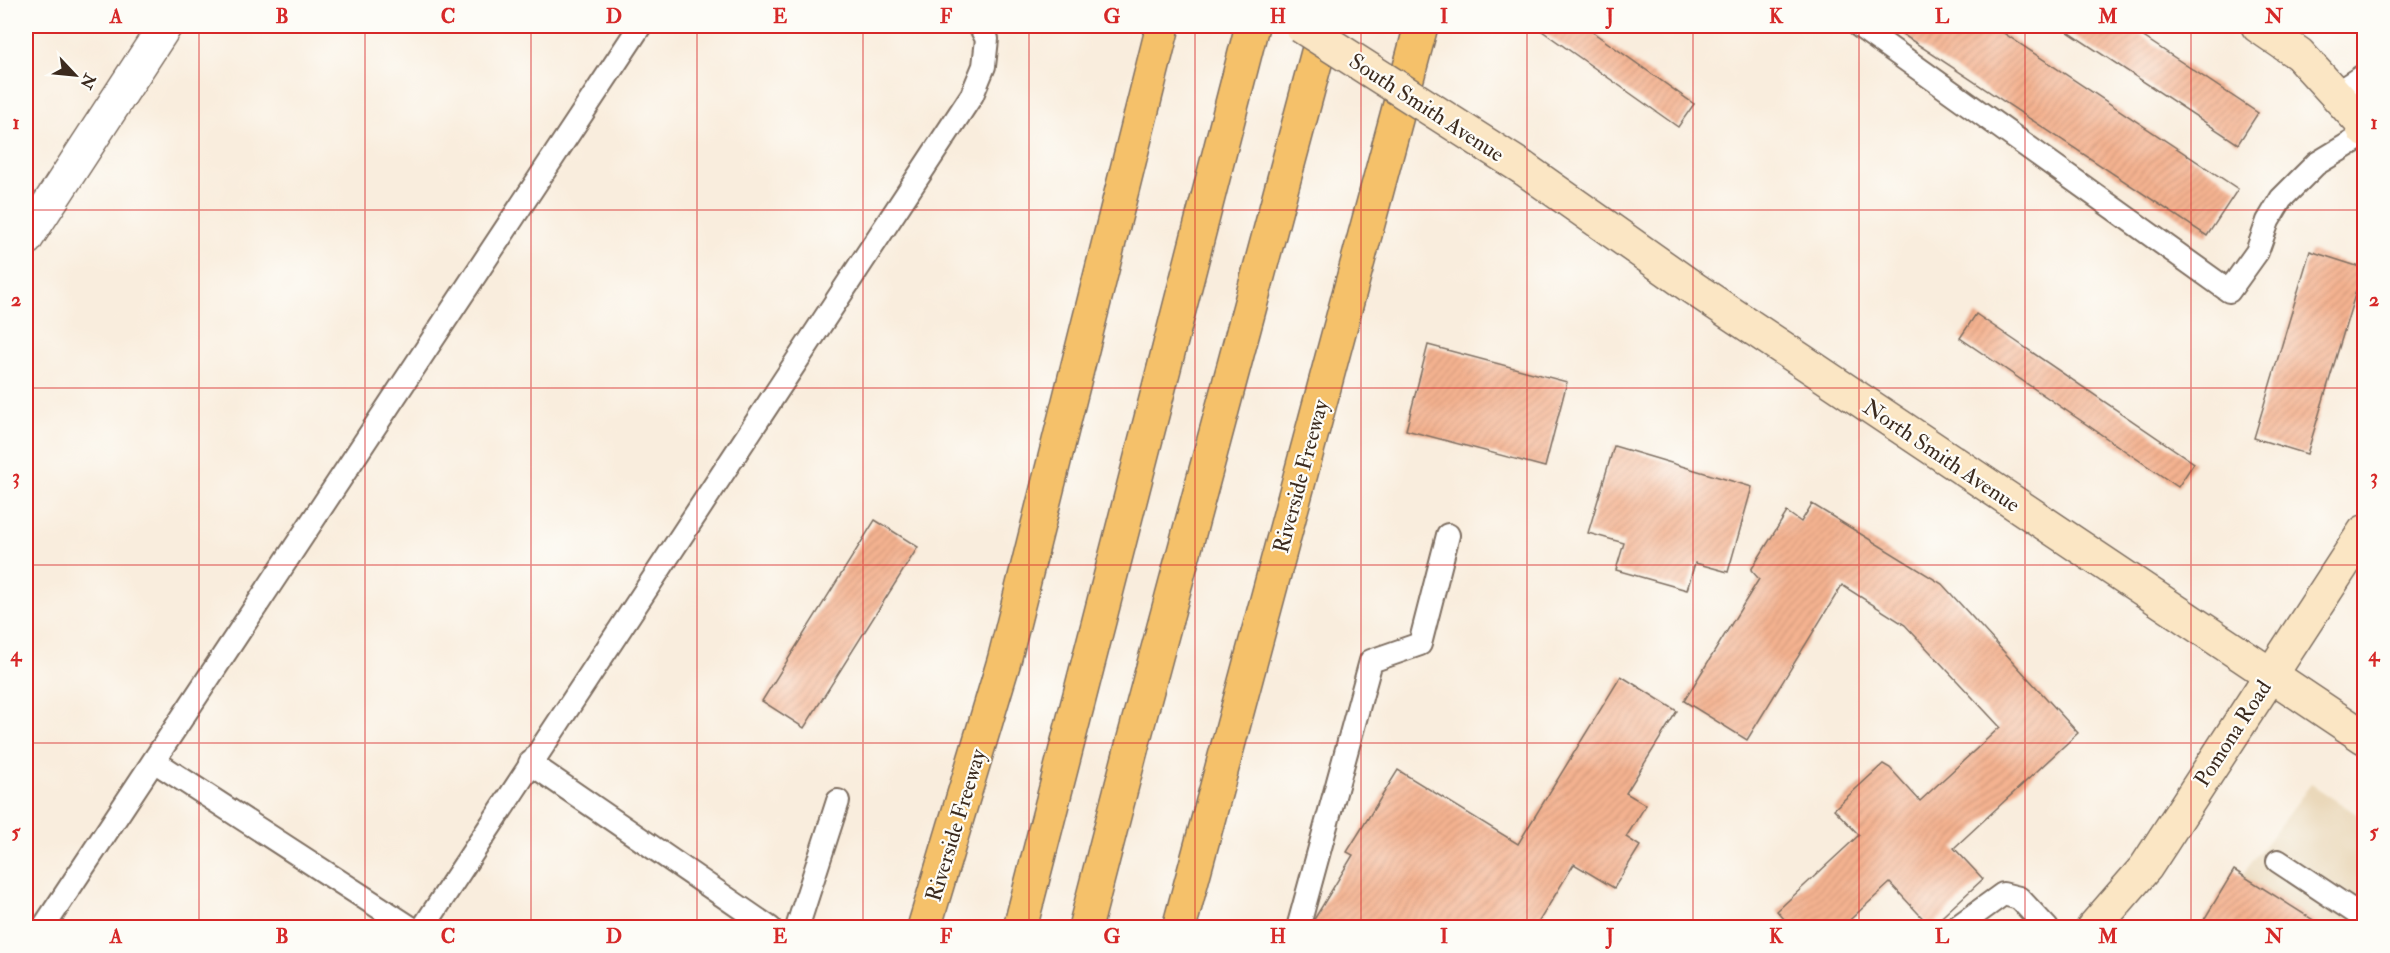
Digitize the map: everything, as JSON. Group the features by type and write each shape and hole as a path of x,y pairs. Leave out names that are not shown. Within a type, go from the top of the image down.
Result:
{"highway":[{"name":"Riverside Freeway","path":"924,927 1004,661 1163,26"},
{"path":"1020,927 1252,26"},
{"path":"1085,927 1325,26"},
{"name":"Riverside Freeway","path":"1179,927 1421,26"}],"main road":[{"name":"South Smith Avenue","path":"1301,26 1523,168"},
{"path":"2258,26 2299,54 2360,121 2364,129"},
{"name":"North Smith Avenue","path":"1523,168 1694,288 2364,737"},
{"name":"Pomona Road","path":"2093,927 2146,867 2364,532"}],"street":[{"path":"26,239 165,26"}],"lane":[{"path":"43,927 640,26"},
{"path":"423,927 972,95 984,66 987,39 980,26"},
{"path":"1859,26 2229,291 2257,252 2268,221 2281,199 2316,164 2364,135"},
{"path":"2336,94 2364,75"},
{"path":"1298,927 1371,661 1420,644 1448,535"},
{"path":"154,761 411,927"},
{"path":"530,763 770,927"},
{"path":"797,927 838,801"},
{"path":"2278,861 2364,918"},
{"path":"1956,927 2003,894 2019,898 2047,927"}],"shaded area":[{"path":"2311,784 2364,819 2364,927 2202,928"}],"building":[{"path":"1535,26 1584,26 1694,104 1678,127"},
{"path":"1890,26 1993,26 2238,189 2207,236"},
{"path":"2059,26 2127,26 2258,113 2238,144"},
{"path":"2310,251 2363,268 2307,454 2254,438"},
{"path":"1976,314 2194,463 2178,487 1960,338"},
{"path":"1428,345 1567,382 1545,467 1406,430"},
{"path":"1614,446 1752,487 1728,572 1695,563 1687,590 1616,570 1624,543 1588,533"},
{"path":"1812,504 1942,584 2078,733 1954,848 1983,879 1931,927 1890,883 1841,928 1792,928 1777,911 1859,835 1834,809 1883,764 1890,768 1920,801 2000,727 1905,625 1842,585 1747,740 1684,701 1759,579 1751,570 1787,512 1801,522"},
{"path":"875,520 918,547 804,728 762,701"},
{"path":"1621,676 1677,711 1626,793 1646,805 1626,837 1640,846 1614,888 1574,864 1535,928 1309,928 1353,855 1347,852 1398,770 1518,844"},
{"path":"2234,870 2326,928 2199,928"}]}
